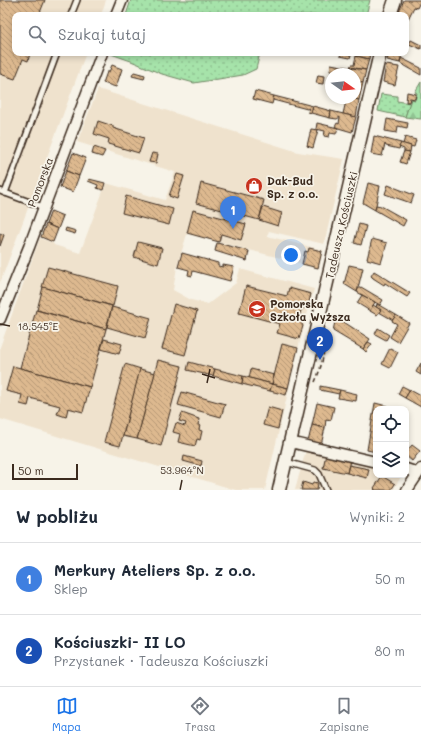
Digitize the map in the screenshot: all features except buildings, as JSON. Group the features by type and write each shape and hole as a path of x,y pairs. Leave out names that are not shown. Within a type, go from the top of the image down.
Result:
{"street":[{"path":"117,12 122,0"},
{"path":"391,12 395,0"},
{"name":"Pomorska","path":"0,319 101,56"},
{"name":"Tadeusza Kościuszki","path":"279,490 379,56"},
{"path":"290,442 373,461"},
{"path":"407,490 419,472 409,470"}],"lane":[{"path":"72,12 77,0"},
{"path":"44,207 2,192 56,56"},
{"path":"285,461 315,470 319,474 326,490"}],"shaded area":[{"path":"0,0 106,0 102,12 12,12 12,56 85,56 0,283"},
{"path":"98,89 298,152 344,159 324,244 269,231 267,236 323,250 319,268 187,234 177,267 173,290 191,300 208,304 236,283 240,269 314,289 300,341 265,490 236,490 0,419 0,347 40,238 53,243 54,245 80,253 106,183 165,200 175,172 77,142"},
{"path":"306,450 373,465 373,478 400,478 393,490 295,490"}],"green space":[{"path":"131,0 370,0 367,12 127,12"},
{"path":"117,56 259,56 256,69 243,75 194,83 162,74"},
{"path":"421,82 421,119 405,117 411,99 415,100 417,93 415,92"},
{"path":"381,94 397,96 397,101 410,103 405,117 378,111"}],"place":[{"name":"Dak-Bud Sp. z o.o.","path":"254,186"},
{"name":"Merkury Ateliers Sp. z o.o.","path":"233,229"},
{"name":"Pomorska Szkoła Wyższa","path":"257,309"},
{"name":"Kościuszki- II LO","path":"320,360"}]}
